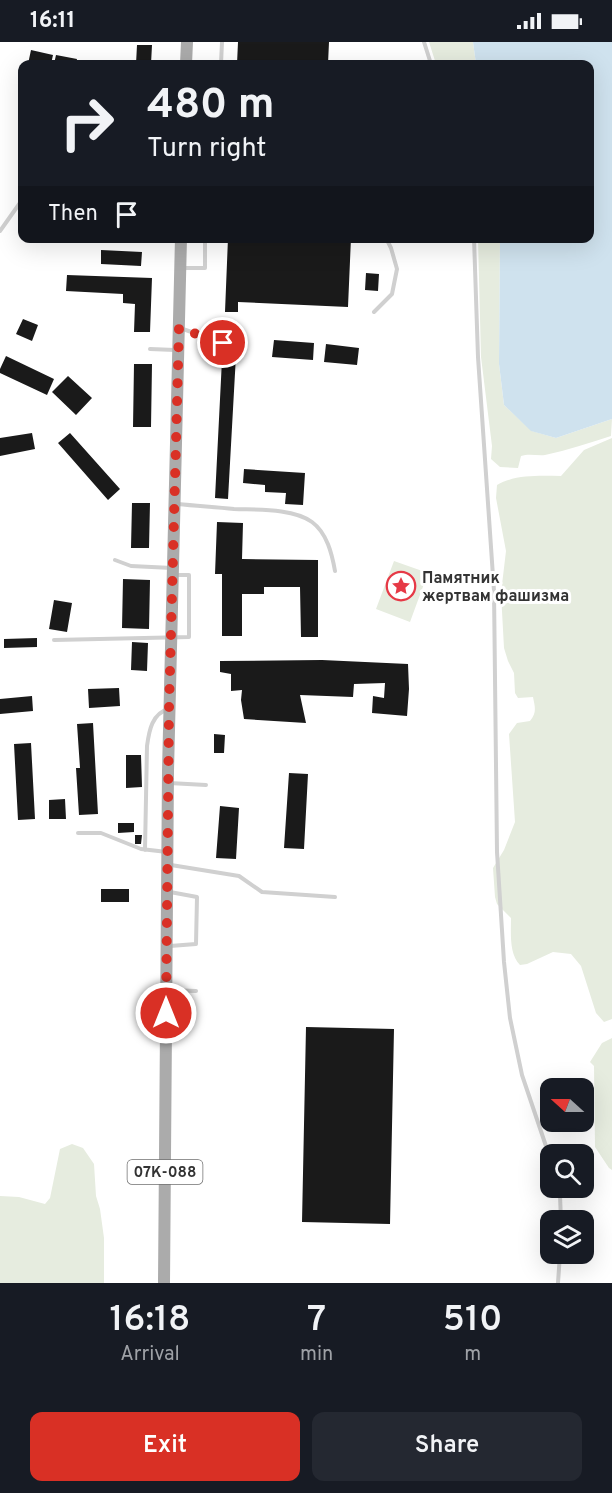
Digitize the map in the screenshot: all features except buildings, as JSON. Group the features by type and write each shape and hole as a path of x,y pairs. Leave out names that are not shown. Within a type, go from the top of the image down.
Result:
{"main road":[{"path":"186,42 186,60"},
{"name":"07К-088","path":"164,1283 169,709 181,243"}],"lane":[{"path":"221,60 222,42"},
{"path":"424,42 430,60"},
{"path":"0,231 18,206"},
{"path":"180,268 205,268 205,243"},
{"path":"374,312 392,294 397,269 388,243"},
{"path":"474,243 478,357 494,591 496,852 504,962 510,1018 522,1075 545,1144"},
{"path":"179,328 223,343"},
{"path":"150,349 179,350"},
{"path":"174,504 283,512 300,516 313,522 321,533 331,550 335,571"},
{"path":"54,640 189,637 189,575 131,566 115,560"},
{"path":"146,850 149,731 154,720 163,710 169,709"},
{"path":"168,783 206,785"},
{"path":"78,833 101,833 167,858 239,876 262,892 335,897"},
{"path":"166,946 196,944 197,897 167,892"},
{"path":"166,990 196,991"},
{"path":"558,1283 559,1264"}],"shaded area":[{"path":"429,42 473,42 475,60 435,60"},
{"path":"478,243 500,243 499,364 504,405 532,431 556,438 612,419 611,436 545,455 521,456 518,468 500,467 491,459 492,446 481,357"},
{"path":"612,438 612,1019 604,1022 596,1013 581,966 571,954 553,952 520,965 512,949 511,918 497,904 495,897 493,868 504,850 515,822 509,734 517,723 530,721 535,710 533,697 518,698 515,693 514,673 504,648 501,593 506,551 496,498 497,485 504,481 520,477 561,476 584,450"},
{"path":"394,561 428,573 410,622 376,609"},
{"path":"612,1038 612,1170 595,1147 594,1066 590,1062 602,1043"},
{"path":"72,1144 83,1148 94,1164 96,1196 104,1238 104,1283 0,1283 0,1196 19,1197 45,1204 50,1198 60,1149"}],"water":[{"path":"473,42 612,42 612,419 556,438 531,431 504,405 499,364 500,243 594,243 594,60 475,60"}],"place":[{"name":"Памятник жертвам фашизма","path":"401,586"}],"route":[{"path":"166,1013 169,709 179,328 223,343"}]}
